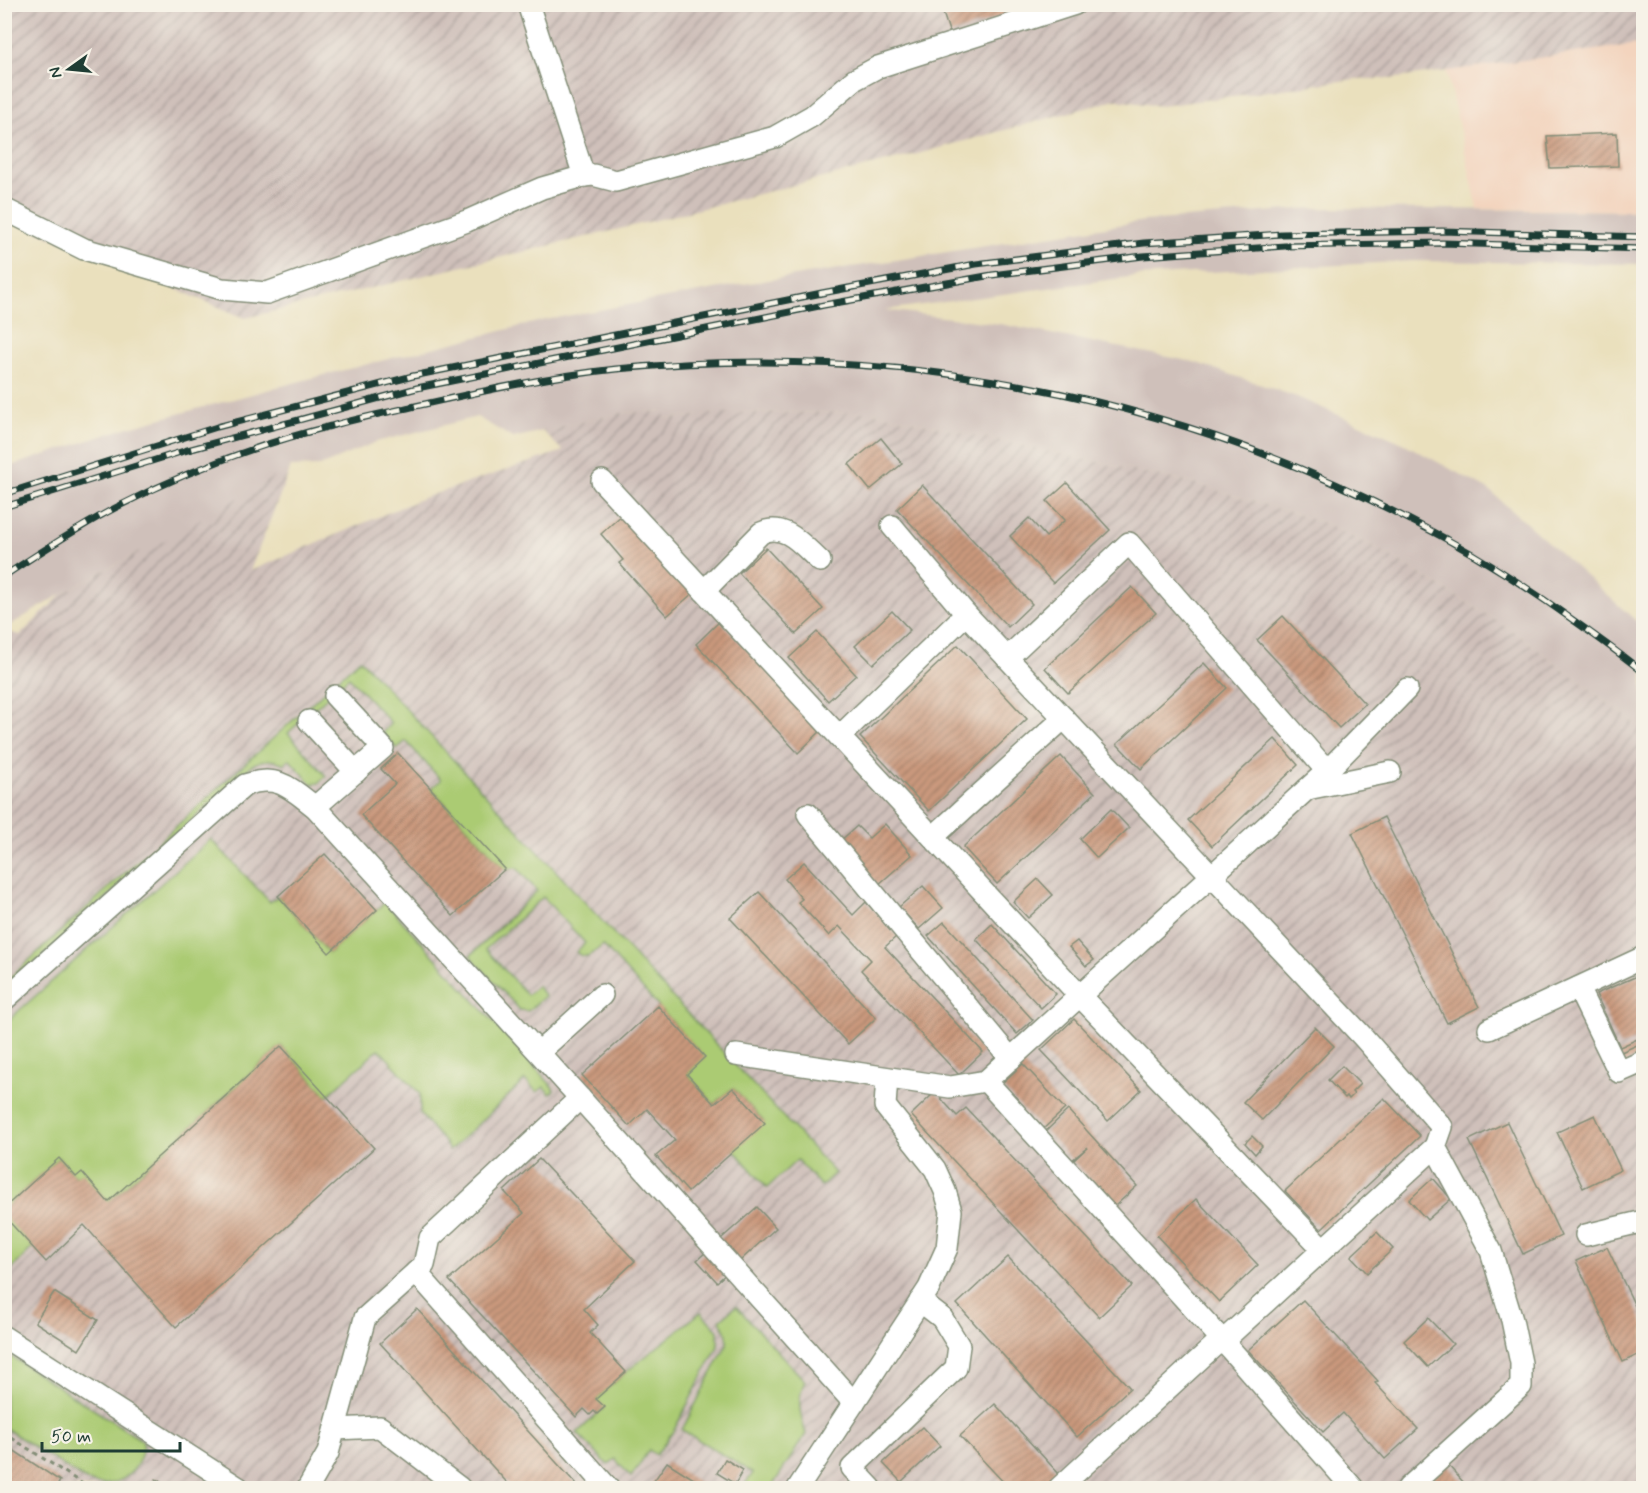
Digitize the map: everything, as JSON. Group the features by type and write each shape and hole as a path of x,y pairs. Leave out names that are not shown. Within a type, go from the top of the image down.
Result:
{"lane":[{"path":"528,4 585,176"},
{"path":"4,209 84,249 222,289 267,293 467,221 542,188 593,175 616,181 774,137 812,116 854,80 878,67 1075,4"},
{"path":"602,481 1080,996 1323,1249"},
{"path":"892,526 1006,658 1213,875 1364,1038 1442,1127 1435,1147 1059,1488"},
{"path":"704,591 761,533 768,529 777,529 790,534 820,561"},
{"path":"1006,658 1129,543 1327,771"},
{"path":"840,736 966,614"},
{"path":"736,1055 950,1087 986,1081 1327,771 1407,690"},
{"path":"315,807 383,748 335,696"},
{"path":"933,837 1064,718"},
{"path":"309,721 356,772"},
{"path":"1306,790 1390,772"},
{"path":"4,1000 245,784 262,779 286,785 315,807 539,1052 854,1403"},
{"path":"808,814 1011,1059"},
{"path":"1489,1029 1644,957"},
{"path":"1578,988 1619,1072 1644,1061"},
{"path":"539,1052 602,995"},
{"path":"798,1488 921,1301 947,1248 951,1211 945,1191 935,1169 885,1106 887,1078"},
{"path":"986,1081 1353,1488"},
{"path":"308,1488 328,1453 365,1318 423,1265 430,1238 580,1098"},
{"path":"1408,1488 1521,1386 1521,1363 1512,1320 1491,1251 1435,1147"},
{"path":"1586,1235 1644,1221"},
{"path":"416,1272 608,1488"},
{"path":"871,1488 852,1468 956,1368 958,1346 942,1318 921,1301"},
{"path":"4,1337 239,1488"},
{"path":"335,1429 380,1427 460,1488"}],"path":[{"path":"4,1433 89,1488"}],"shaded area":[{"path":"1640,4 1643,12 1644,43 1391,79 1355,79 1161,106 1115,100 910,156 628,227 245,318 5,218 4,5"},
{"path":"1643,43 1643,211 1478,209 1446,70"},
{"path":"1314,208 1643,211 1643,264 1413,261 1137,276 885,310 1000,324 1194,362 1297,397 1403,443 1489,490 1643,627 1643,729 1511,629 1377,548 1322,522 1197,484 873,412 716,413 665,419 664,411 620,413 513,438 477,417 376,442 320,466 291,467 164,541 136,553 5,628 5,468 129,427 312,378 545,320 737,285 1144,221"},
{"path":"665,411 666,419 716,413 873,412 1197,484 1322,522 1377,548 1511,629 1643,729 1643,1488 5,1488 4,631 20,635 62,594 291,467 250,571 423,498 563,451 542,431 620,413"}],"green space":[{"path":"360,659 835,1173 821,1186 797,1160 767,1188 734,1150 764,1122 733,1088 714,1104 687,1074 704,1057 603,945 587,956 576,952 585,943 543,897 486,949 527,995 537,986 545,996 528,1011 520,1010 470,956 537,891 517,868 505,869 431,788 441,780 406,741 397,749 382,733 391,723 349,677 288,733 326,776 319,783 312,784 289,759 284,764 268,760 252,765 5,990 5,982"},
{"path":"211,839 270,902 278,896 329,953 385,902 554,1090 550,1094 544,1087 537,1092 525,1080 449,1151 420,1114 420,1094 379,1049 327,1096 281,1046 108,1202 82,1173 76,1177 59,1158 5,1208 4,1024"},
{"path":"5,1216 33,1247 5,1276"},
{"path":"736,1306 805,1381 800,1407 806,1434 771,1488 742,1488 753,1473 682,1430 727,1344 727,1335 720,1320"},
{"path":"701,1312 718,1331 718,1346 674,1430 656,1455 649,1450 631,1477 615,1459 608,1465 577,1433 604,1408 596,1399"},
{"path":"4,1352 143,1441 142,1452 133,1470 126,1477 108,1484 87,1481 5,1428"}],"building":[{"path":"940,4 1036,4 1036,5 950,34"},
{"path":"1617,133 1618,166 1550,168 1547,136"},
{"path":"881,438 902,464 870,490 849,464"},
{"path":"1067,483 1110,530 1053,583 1010,536 1029,518 1046,537 1065,520 1047,501"},
{"path":"922,485 1032,604 1008,627 897,509"},
{"path":"625,512 694,592 667,616 619,563 623,560 601,534"},
{"path":"766,548 823,609 796,634 739,573"},
{"path":"1132,587 1156,613 1068,693 1045,668"},
{"path":"892,611 910,630 873,664 855,646"},
{"path":"1283,616 1365,704 1339,728 1257,640"},
{"path":"720,621 822,730 798,753 696,644"},
{"path":"817,632 856,675 828,701 789,658"},
{"path":"958,645 1027,719 929,811 860,737"},
{"path":"1204,663 1227,688 1141,769 1117,744"},
{"path":"1275,739 1298,765 1212,846 1188,820"},
{"path":"398,753 505,869 453,916 361,815 395,784 381,769"},
{"path":"1061,756 1095,793 997,884 963,847"},
{"path":"1111,809 1129,828 1097,858 1080,839"},
{"path":"1384,817 1479,1007 1447,1023 1352,833"},
{"path":"885,824 912,855 878,885 839,842 857,826 869,838"},
{"path":"325,854 377,910 329,953 278,896"},
{"path":"804,862 853,915 866,902 897,936 885,947 983,1052 959,1075 861,970 871,960 839,926 829,936 798,902 802,899 785,879"},
{"path":"1038,879 1053,895 1028,918 1013,902"},
{"path":"923,886 943,908 919,929 899,907"},
{"path":"759,892 876,1018 848,1044 730,918"},
{"path":"944,922 1033,1020 1017,1034 928,936"},
{"path":"992,924 1056,994 1041,1008 976,939"},
{"path":"1077,941 1094,960 1086,966 1069,947"},
{"path":"1644,973 1644,1036 1620,1047 1596,994"},
{"path":"658,1006 705,1057 687,1074 714,1104 733,1088 765,1123 688,1192 656,1156 675,1140 647,1109 629,1126 582,1075"},
{"path":"1074,1019 1141,1090 1108,1121 1041,1050"},
{"path":"1315,1027 1334,1046 1262,1120 1243,1102"},
{"path":"1644,1042 1644,1054 1623,1064 1619,1053"},
{"path":"281,1046 374,1148 176,1327 84,1225 46,1262 4,1216 4,1208 59,1158 76,1177 82,1172 108,1202"},
{"path":"1023,1064 1065,1109 1042,1130 1000,1085"},
{"path":"1342,1066 1360,1084 1349,1099 1347,1096 1345,1098 1328,1080"},
{"path":"935,1092 957,1116 966,1108 1132,1286 1099,1317 911,1115"},
{"path":"1384,1098 1420,1136 1321,1229 1285,1191"},
{"path":"1068,1110 1137,1186 1115,1206 1073,1161 1088,1147 1072,1160 1046,1131"},
{"path":"1595,1115 1621,1170 1583,1188 1557,1132"},
{"path":"1507,1122 1561,1236 1523,1254 1469,1140"},
{"path":"1252,1136 1262,1146 1255,1154 1245,1143"},
{"path":"539,1159 635,1261 584,1309 598,1325 590,1333 626,1372 596,1399 605,1407 597,1414 594,1411 590,1415 584,1409 576,1417 449,1280 524,1213 504,1191"},
{"path":"1433,1178 1451,1199 1427,1220 1409,1200"},
{"path":"1196,1199 1258,1265 1219,1302 1157,1236"},
{"path":"757,1207 776,1228 717,1282 697,1260"},
{"path":"1377,1232 1393,1249 1367,1273 1351,1256"},
{"path":"1607,1247 1644,1325 1644,1352 1623,1362 1576,1261"},
{"path":"1008,1257 1130,1388 1077,1437 957,1304"},
{"path":"54,1292 98,1320 79,1350 35,1322"},
{"path":"1303,1300 1378,1381 1375,1383 1418,1429 1385,1459 1343,1413 1323,1432 1248,1350"},
{"path":"417,1309 576,1484 571,1488 512,1488 380,1343"},
{"path":"1428,1318 1453,1344 1428,1367 1404,1341"},
{"path":"995,1404 1059,1474 1043,1488 1009,1488 960,1436"},
{"path":"922,1427 940,1446 901,1482 883,1463"},
{"path":"4,1444 60,1481 57,1486 60,1488 4,1488"},
{"path":"725,1459 743,1470 735,1484 717,1473"},
{"path":"667,1462 708,1488 649,1488"},
{"path":"1446,1463 1465,1484 1460,1488 1419,1488"},
{"path":"156,1479 170,1488 150,1488"}],"railway":[{"path":"4,494 217,427 413,376 976,264 1144,243 1282,234 1442,231 1644,237"},
{"path":"4,507 184,451 417,388 824,305 992,275 1143,256 1285,246 1442,243 1644,249"},
{"path":"4,576 117,507 222,460 304,433 378,414 496,389 592,372 720,362 824,363 926,371 1027,387 1127,410 1225,440 1322,478 1457,545 1535,594 1644,673"}]}
